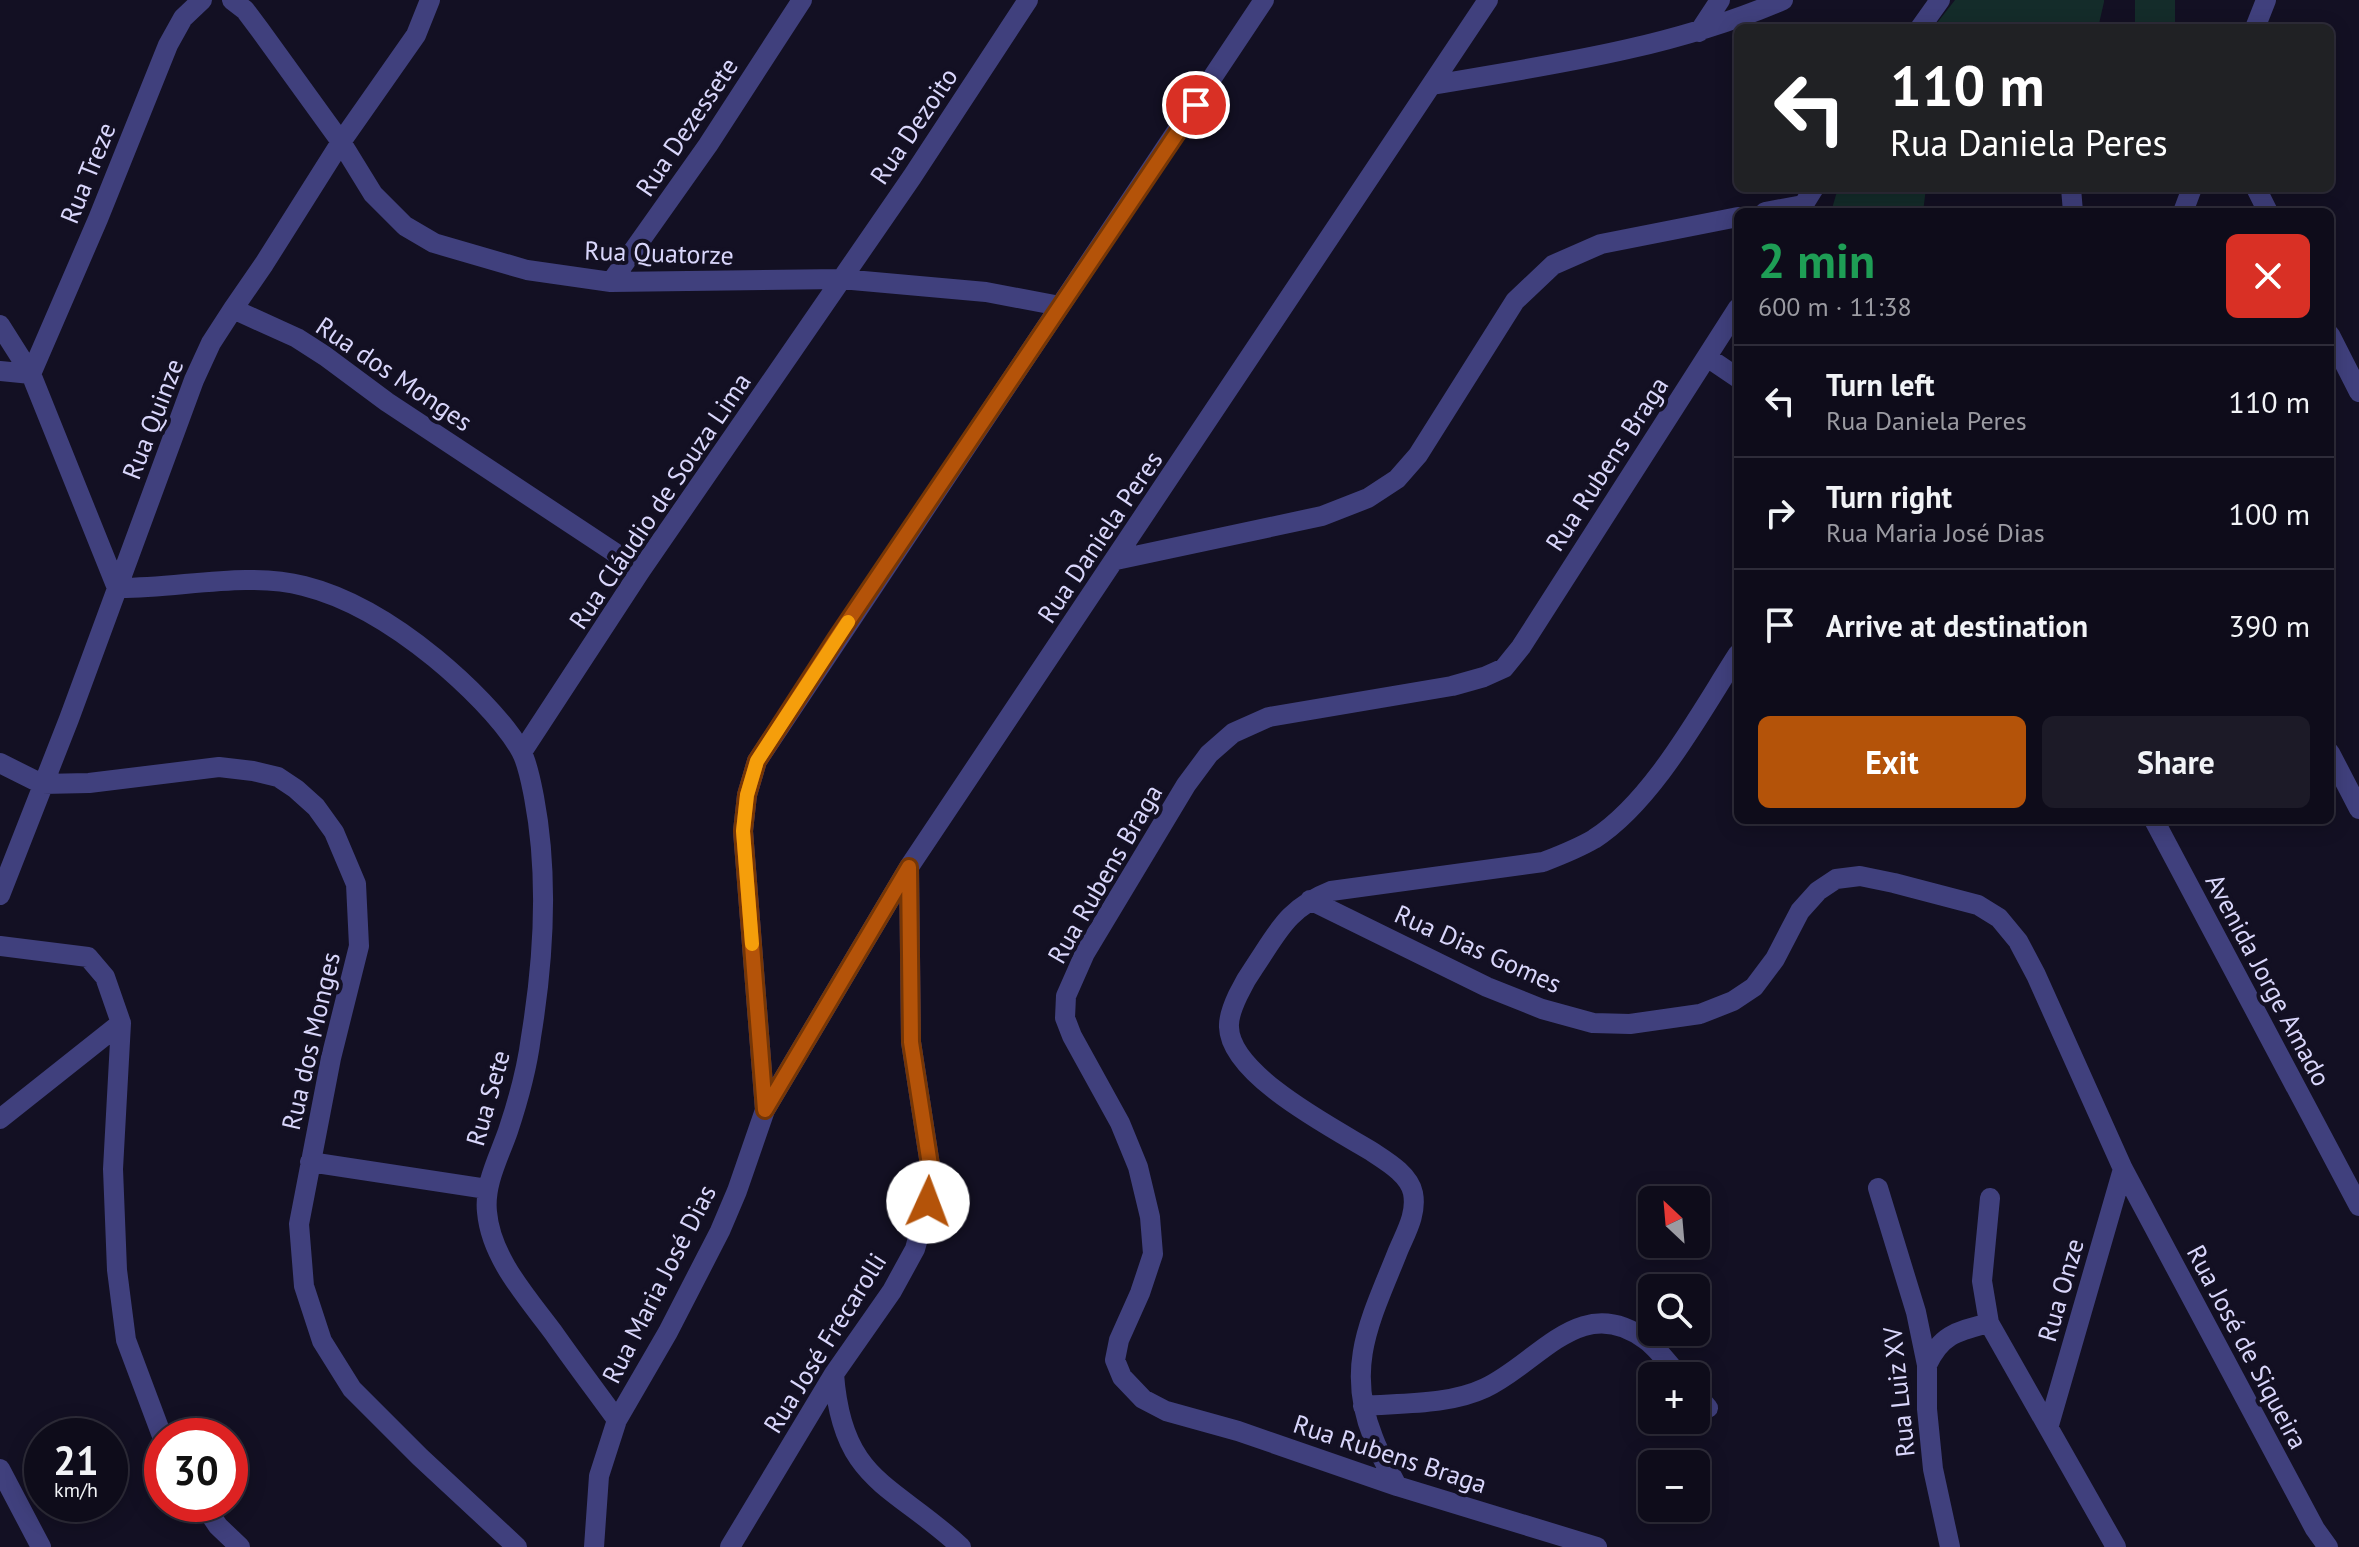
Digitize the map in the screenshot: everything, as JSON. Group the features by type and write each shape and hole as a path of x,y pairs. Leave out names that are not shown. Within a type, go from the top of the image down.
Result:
{"street":[{"name":"Rua Treze","path":"31,374 168,45 183,18 202,0"},
{"name":"Rua Quatorze","path":"232,0 252,20 341,142 373,194 405,226 434,243 527,270 611,282 841,279 986,292 1060,306"},
{"name":"Rua Quinze","path":"0,895 194,380 211,343 341,142 416,35 430,0"},
{"name":"Rua Dezessete","path":"611,282 708,145 802,0"},
{"name":"Rua Dezoito","path":"841,279 1028,0"},
{"name":"Rua Maria José Dias","path":"594,1547 599,1476 617,1420 668,1332 720,1231 765,1110 743,831 747,795 757,761 1264,0"},
{"name":"Rua Daniela Peres","path":"765,1110 909,867 1488,0"},
{"path":"1699,32 1720,0"},
{"path":"1432,85 1597,56 1699,32 1783,0"},
{"path":"1923,24 1940,0"},
{"path":"2257,24 2266,0"},
{"path":"1781,208 1805,202"},
{"path":"1116,560 1322,516 1368,498 1397,479 1418,455 1515,301 1553,265 1601,244 1734,218"},
{"name":"Rua Cláudio de Souza Lima","path":"522,752 641,570 841,279"},
{"name":"Rua dos Monges","path":"233,309 297,338 387,402 641,570"},
{"name":"Rua Rubens Braga","path":"1597,1547 1397,1486 1238,1431 1166,1411 1143,1399 1122,1377 1115,1360 1119,1340 1153,1254 1150,1217 1138,1167 1120,1123 1065,1018 1066,996 1085,953 1186,785 1209,754 1233,733 1269,717 1452,686 1504,668 1521,647 1734,314"},
{"path":"0,325 31,374 117,588 151,589 257,580 303,585 350,602 418,644 449,670 486,707 522,752"},
{"path":"2334,343 2359,392"},
{"path":"1707,357 1734,375"},
{"path":"0,371 31,374"},
{"path":"1397,1486 1373,1438 1363,1406 1359,1369 1367,1328 1415,1211 1412,1190 1403,1174 1287,1099 1243,1063 1233,1046 1229,1025 1243,982 1294,910 1331,891 1543,862 1571,852 1596,838 1625,814 1668,761 1734,660"},
{"name":"Rua Sete","path":"522,752 541,834 542,969 528,1059 508,1131 487,1189 487,1213 493,1239 509,1273 617,1420"},
{"path":"2334,761 2359,809"},
{"name":"Rua dos Monges","path":"0,763 42,784 89,783 219,767 253,771 278,777 296,789 316,807 334,832 356,884 359,946 331,1058 299,1224 304,1286 322,1341 352,1389 517,1547"},
{"name":"Avenida Jorge Amado","path":"2156,824 2359,1206"},
{"name":"Rua José Frecarolli","path":"730,1547 834,1374 892,1291 915,1249 928,1202 930,1165 911,1042 909,867"},
{"name":"Rua Dias Gomes","path":"1310,900 1487,987 1542,1009 1593,1023 1630,1024 1700,1014 1733,1001 1754,987 1775,959 1800,911 1818,891 1836,879 1860,876 1978,905 1999,918 2018,941 2123,1169"},
{"path":"0,946 88,957 105,977 121,1023 113,1169 117,1270 126,1340 155,1418"},
{"path":"0,1119 121,1023"},
{"path":"310,1162 487,1189"},
{"name":"Rua Onze","path":"2049,1425 2123,1169"},
{"name":"Rua José de Siqueira","path":"2123,1169 2315,1529 2328,1547"},
{"name":"Rua Luiz XV","path":"1878,1188 1916,1312 1927,1365 1927,1409 1933,1469 1950,1547"},
{"path":"1990,1198 1982,1281 1989,1323 2116,1547"},
{"path":"1363,1406 1450,1398 1482,1389 1505,1377 1571,1329 1595,1322 1623,1326 1647,1341 1666,1362"},
{"path":"1927,1365 1935,1348 1945,1338 1989,1323"},
{"path":"834,1374 841,1425 856,1456 874,1479 961,1547"},
{"path":"0,1469 41,1547"},
{"path":"215,1522 240,1547"}],"green space":[{"path":"1955,0 2104,0 2099,24 1936,24"},
{"path":"2135,0 2175,0 2175,24 2135,24"},
{"path":"1837,192 1926,192 1924,208 1832,208"}],"slow traffic":[{"path":"752,944 743,831 747,795 757,761 848,622"}],"route":[{"path":"928,1202 930,1165 911,1042 909,867 765,1110 743,831 747,795 757,761 836,639 1196,105"}]}
